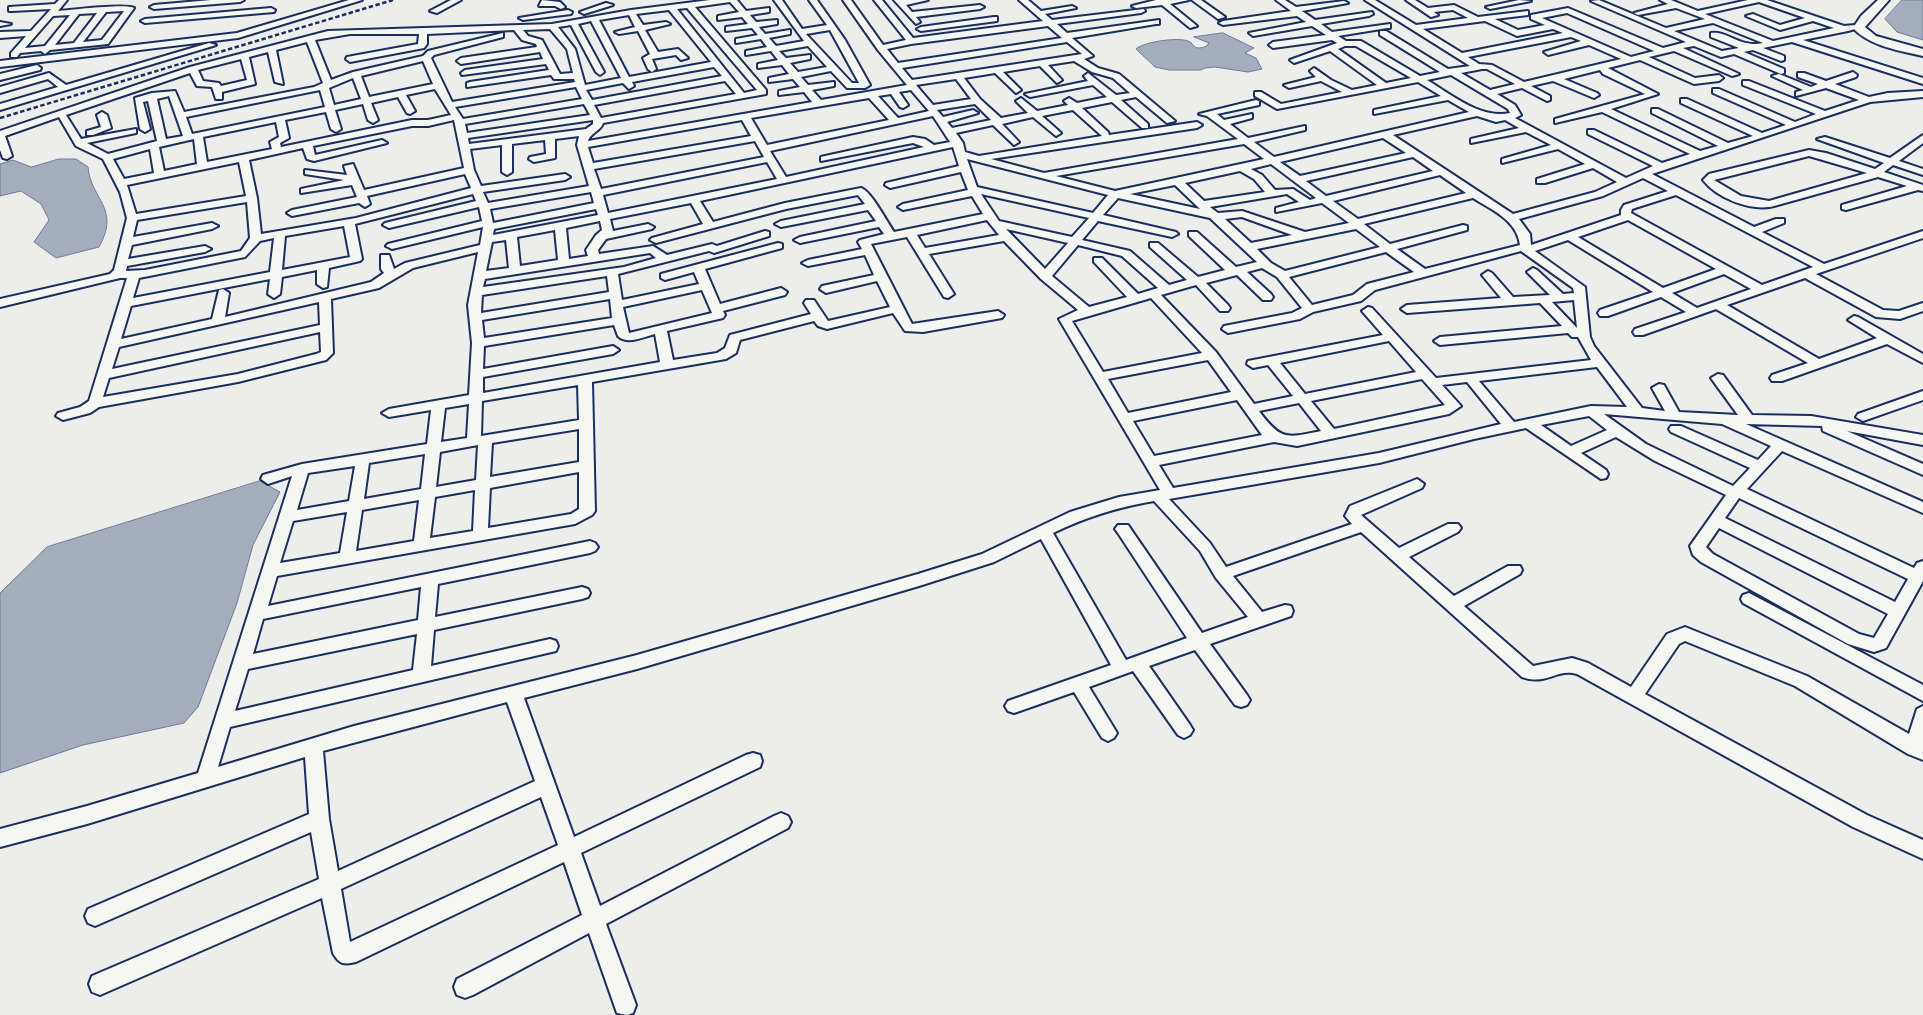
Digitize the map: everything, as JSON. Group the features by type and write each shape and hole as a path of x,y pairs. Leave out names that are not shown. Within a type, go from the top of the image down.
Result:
{"main road":[{"path":"1875,0 1849,28 1872,38 1923,53"},
{"path":"1872,38 1862,32 1860,25 1884,0"}],"street":[{"path":"154,7 240,0"},
{"path":"0,107 220,43 358,0"},
{"path":"434,11 457,0"},
{"path":"546,0 542,4 557,4 572,16 600,72"},
{"path":"523,18 572,16 594,19 631,12 650,4 731,0 819,104"},
{"path":"778,0 800,32 850,87 866,84 832,26 813,0"},
{"path":"847,0 881,48 950,130 974,191 992,220 1045,277 1087,311"},
{"path":"878,0 911,42"},
{"path":"899,1 924,0"},
{"path":"949,2 967,0"},
{"path":"1061,0 1085,17"},
{"path":"896,66 982,42 1003,28 1139,9 1162,1 1185,0"},
{"path":"1196,0 1222,20 1344,3"},
{"path":"1280,0 1344,44"},
{"path":"1372,0 1391,14 1478,66"},
{"path":"1410,0 1448,24"},
{"path":"1499,0 1508,4"},
{"path":"1664,0 1773,44"},
{"path":"1698,13 1759,0 1849,28"},
{"path":"205,20 217,1"},
{"path":"899,1 929,39"},
{"path":"1162,1 1193,26"},
{"path":"1490,7 1527,1"},
{"path":"1595,1 1717,53 1773,44 1849,28"},
{"path":"280,119 326,86 356,74 426,58 431,53 472,41 498,36 511,27 563,19 608,2 617,15"},
{"path":"1025,2 1037,3"},
{"path":"582,145 894,91 912,85 996,69 1089,56 1025,2"},
{"path":"881,48 929,39 982,42 1068,38 1158,24 1139,9 1125,2 1039,13"},
{"path":"463,136 644,113 743,97 763,91 691,3"},
{"path":"911,15 977,3 1003,28"},
{"path":"669,4 743,97"},
{"path":"12,9 90,5"},
{"path":"1638,13 1677,5"},
{"path":"18,51 107,41 130,8 77,12 59,6"},
{"path":"4,64 59,6"},
{"path":"1391,14 1454,7 1517,33 1554,26"},
{"path":"1664,31 1784,8"},
{"path":"77,44 104,9"},
{"path":"145,22 205,20 271,10"},
{"path":"721,18 766,10"},
{"path":"1628,59 1534,17 1568,10 1662,51"},
{"path":"38,60 77,12"},
{"path":"631,12 656,55"},
{"path":"1415,28 1525,13"},
{"path":"1253,33 1369,14"},
{"path":"7,156 0,134 60,112 193,69 310,39 350,32 552,26 572,16"},
{"path":"1742,17 1765,22 1780,28 1814,18"},
{"path":"594,19 619,68 628,81 632,96 644,113"},
{"path":"921,29 994,19"},
{"path":"457,30 469,24 502,20 524,38 539,42 557,78 580,82"},
{"path":"729,29 774,22"},
{"path":"1736,28 1765,22"},
{"path":"618,32 666,24"},
{"path":"552,26 571,49 580,82 597,119 598,125 584,136 582,145 608,230 600,237 592,250 596,258"},
{"path":"800,32 832,26"},
{"path":"1273,45 1385,29 1407,48 1489,93 1515,110 1516,115 1508,118 1489,118 1477,113 1416,79 1358,43 1344,44 1294,60"},
{"path":"350,59 421,46 423,44 423,31"},
{"path":"738,41 787,32"},
{"path":"0,35 32,33"},
{"path":"1461,56 1571,34"},
{"path":"1714,35 1781,58"},
{"path":"4,64 238,36"},
{"path":"310,39 326,86 336,130"},
{"path":"1794,40 1923,81"},
{"path":"1349,61 1436,41"},
{"path":"749,53 809,42"},
{"path":"1548,52 1589,42"},
{"path":"1489,93 1558,78 1694,43"},
{"path":"453,48 471,89 553,72"},
{"path":"1332,48 1383,85"},
{"path":"1675,48 1735,74"},
{"path":"218,90 250,83 264,73 272,49"},
{"path":"460,61 543,49"},
{"path":"1734,51 1812,90"},
{"path":"652,69 647,58 678,52 684,58"},
{"path":"244,56 264,73 280,82"},
{"path":"1639,56 1694,81 1719,78"},
{"path":"761,66 807,57"},
{"path":"426,58 438,86 458,119 463,136 468,170 483,205 487,234 474,292 478,344 476,397 482,485 480,535"},
{"path":"1075,58 1095,70 1116,76 1170,121"},
{"path":"224,61 230,74"},
{"path":"465,73 548,61"},
{"path":"1042,63 1074,106 1104,134"},
{"path":"450,104 580,82 628,81 716,64"},
{"path":"0,77 47,66"},
{"path":"1076,143 1104,134 1209,113 1257,99 1280,107 1478,66 1489,67 1547,98"},
{"path":"1558,121 1654,94 1606,72 1602,66"},
{"path":"831,84 801,82 777,86 801,82 833,68"},
{"path":"193,69 200,84 216,84 222,117"},
{"path":"996,69 1016,90"},
{"path":"1314,71 1322,78 1350,92"},
{"path":"356,74 373,120"},
{"path":"1802,74 1868,100"},
{"path":"0,90 49,76 65,88"},
{"path":"958,76 977,101 1014,142"},
{"path":"1088,76 1145,126"},
{"path":"1800,94 1854,76"},
{"path":"123,187 159,174 415,122 428,123 632,96 727,78"},
{"path":"1289,85 1322,78"},
{"path":"1558,78 1594,95"},
{"path":"1030,94 1057,84 1095,82"},
{"path":"1746,83 1826,115"},
{"path":"181,115 222,117 264,111 300,103 330,109 438,86"},
{"path":"894,91 903,105"},
{"path":"1716,91 1795,125"},
{"path":"145,129 138,100 172,93 181,115 194,137 202,165"},
{"path":"401,94 410,112"},
{"path":"950,130 1137,94"},
{"path":"1511,218 1599,194 1661,166 1762,136 1868,100 1888,96 1923,94"},
{"path":"872,95 895,121"},
{"path":"152,96 158,144 159,174"},
{"path":"1377,112 1448,97"},
{"path":"1684,100 1762,136"},
{"path":"763,149 936,114 977,101"},
{"path":"1021,101 1056,133"},
{"path":"1421,103 1447,120"},
{"path":"1602,108 1697,154"},
{"path":"107,157 194,137 222,117 264,111 280,119"},
{"path":"1655,111 1726,146"},
{"path":"60,112 77,139 107,157 123,187 132,218 120,269"},
{"path":"936,114 973,113"},
{"path":"1209,113 1422,273"},
{"path":"1045,277 1115,194 1242,168 1477,113"},
{"path":"77,139 105,129 102,115"},
{"path":"1222,123 1248,116"},
{"path":"745,117 783,181"},
{"path":"1619,117 1592,128 1661,166"},
{"path":"1508,118 1625,182"},
{"path":"277,150 275,142 284,138 280,119"},
{"path":"975,158 1197,125"},
{"path":"1042,175 1246,141 1302,128"},
{"path":"1474,141 1527,128"},
{"path":"77,139 133,131"},
{"path":"465,147 589,132"},
{"path":"1386,134 1511,218 1524,234 1525,248"},
{"path":"534,159 551,156 550,137"},
{"path":"588,167 757,138"},
{"path":"1822,139 1890,163 1923,172"},
{"path":"836,170 822,155 866,146 918,140 933,149"},
{"path":"1920,187 1875,174 1822,155 1809,153 1713,176 1708,180 1744,201 1762,205 1875,174 1922,141"},
{"path":"507,142 507,172"},
{"path":"307,144 311,157 314,158 382,143"},
{"path":"866,146 880,160"},
{"path":"1506,161 1559,146"},
{"path":"390,225 483,205 570,192 783,181 933,149 959,149 975,158 1115,194 1218,216 1242,214 1255,217 1305,236"},
{"path":"1298,180 1415,154"},
{"path":"120,269 134,275 245,253 256,238 252,198 242,157"},
{"path":"392,246 487,234 510,235 694,199 707,184 769,159"},
{"path":"560,164 570,192"},
{"path":"1541,181 1593,165"},
{"path":"349,166 371,218"},
{"path":"853,166 864,193 891,236"},
{"path":"890,185 964,168"},
{"path":"1242,168 1258,177 1272,193"},
{"path":"292,212 362,197 468,170"},
{"path":"309,172 355,179"},
{"path":"1280,210 1326,201 1442,172"},
{"path":"1642,173 1823,268"},
{"path":"123,187 195,176"},
{"path":"256,238 349,223 476,190 565,177"},
{"path":"305,191 355,179"},
{"path":"1178,182 1200,205 1218,216 1266,264 1282,276 1308,309"},
{"path":"1846,206 1920,187"},
{"path":"903,206 974,191 1172,234"},
{"path":"1200,205 1289,191 1309,204"},
{"path":"656,240 785,206 858,192 864,193"},
{"path":"1675,192 1628,207 1626,210 1629,216 1761,290"},
{"path":"1249,247 1357,224 1475,194"},
{"path":"132,218 252,198"},
{"path":"694,199 710,226"},
{"path":"113,344 218,322 383,282 409,265 487,234 542,216 600,205"},
{"path":"781,224 873,206"},
{"path":"542,216 544,229"},
{"path":"1228,329 1296,316 1308,309 1357,298 1371,287 1569,236 1629,216"},
{"path":"998,314 915,329 905,326 864,242 992,220 1126,253 1167,290"},
{"path":"1752,232 1780,221"},
{"path":"125,303 323,266 356,258 349,223"},
{"path":"800,240 883,223"},
{"path":"126,242 212,226"},
{"path":"560,226 564,263"},
{"path":"600,237 648,227"},
{"path":"1282,276 1463,228"},
{"path":"696,229 724,260"},
{"path":"910,233 948,294"},
{"path":"474,292 612,272 765,234"},
{"path":"1193,234 1267,297"},
{"path":"274,294 280,235"},
{"path":"510,235 515,271"},
{"path":"1569,236 1696,312"},
{"path":"922,252 1006,237"},
{"path":"1639,332 1823,268 1921,237"},
{"path":"1154,245 1224,308"},
{"path":"665,276 778,246"},
{"path":"1525,248 1579,287 1584,337 1588,347"},
{"path":"0,303 108,278 120,269 205,249"},
{"path":"479,276 654,249 665,260"},
{"path":"808,263 867,251"},
{"path":"383,282 392,272 387,269 385,257"},
{"path":"1098,260 1135,298"},
{"path":"1259,620 1222,574 1205,546 1163,494 1150,462 1065,322 1065,319 1087,311 1266,264"},
{"path":"323,266 323,284"},
{"path":"612,272 619,321 626,337 717,317 719,314 698,267"},
{"path":"1604,313 1725,270"},
{"path":"1533,272 1560,298"},
{"path":"1806,274 1880,314 1900,315 1923,307"},
{"path":"95,403 134,275"},
{"path":"1488,276 1509,301"},
{"path":"826,289 880,278"},
{"path":"476,317 616,300 706,286"},
{"path":"717,309 782,292"},
{"path":"218,322 223,293"},
{"path":"1153,294 1211,356 1273,438"},
{"path":"1407,309 1581,296"},
{"path":"63,416 85,410 95,403 238,378 316,359 327,353 325,297"},
{"path":"1542,299 1588,347 1637,411"},
{"path":"810,303 827,326 896,309"},
{"path":"1718,305 1819,364"},
{"path":"1150,462 1273,438 1297,441 1452,408 1454,406 1453,403 1368,312"},
{"path":"390,413 721,356 731,350 732,342 739,336 818,316"},
{"path":"1854,320 1923,359"},
{"path":"478,344 619,321"},
{"path":"103,375 326,327"},
{"path":"1440,341 1572,329"},
{"path":"661,330 667,365"},
{"path":"1253,364 1392,338"},
{"path":"1777,378 1888,339"},
{"path":"1908,350 1923,345"},
{"path":"477,374 613,350"},
{"path":"1098,377 1211,356"},
{"path":"1271,360 1331,434"},
{"path":"1250,409 1302,398 1429,378 1470,378 1601,364"},
{"path":"271,571 575,519 583,515 587,511 585,378"},
{"path":"1470,378 1510,426"},
{"path":"1718,378 1747,418"},
{"path":"1658,388 1675,422"},
{"path":"1123,418 1239,395"},
{"path":"1863,418 1923,395"},
{"path":"421,545 439,404"},
{"path":"0,838 87,815 354,734 637,662 919,580 988,558 1075,516 1119,502 1379,458 1510,426 1591,410 1618,409 1637,411 1675,422 1760,467"},
{"path":"1591,410 1615,432 1654,455 1736,492 1921,572 1880,643 1874,645 1854,639 1707,558 1699,551 1698,546 1736,492 1781,444"},
{"path":"1675,422 1747,418 1811,420 1923,440"},
{"path":"1724,419 1923,508"},
{"path":"1811,420 1923,470"},
{"path":"268,479 302,469 586,423"},
{"path":"1528,423 1601,474"},
{"path":"1570,452 1615,432"},
{"path":"346,558 363,460"},
{"path":"288,517 586,466"},
{"path":"205,780 225,721 302,469"},
{"path":"1417,484 1355,510 1353,516 1528,672 1540,674 1562,664 1571,664 1860,821 1923,850"},
{"path":"1716,520 1899,612"},
{"path":"1222,574 1363,526"},
{"path":"1397,556 1453,528"},
{"path":"1123,529 1240,700"},
{"path":"1044,530 1130,665 1184,730"},
{"path":"258,614 590,547"},
{"path":"1452,605 1514,570"},
{"path":"421,677 430,579"},
{"path":"243,663 426,623 582,593"},
{"path":"1749,599 1923,694"},
{"path":"1014,706 1285,611"},
{"path":"1634,697 1674,639 1685,634 1800,681 1919,750 1923,714"},
{"path":"225,721 550,646"},
{"path":"1078,684 1108,733"},
{"path":"513,693 625,1005"},
{"path":"313,748 319,818 340,946 345,954 356,951 754,761"},
{"path":"100,984 330,884 547,785"},
{"path":"95,916 319,818"},
{"path":"465,987 595,921 781,822"}],"water":[{"path":"1902,0 1923,0 1923,40 1897,32 1885,19"},
{"path":"1223,33 1254,48 1245,53 1256,58 1262,69 1248,72 1215,67 1201,70 1169,70 1155,67 1136,49 1146,44 1171,40 1185,40 1196,47 1202,48 1209,43 1194,37"},
{"path":"59,159 76,159 88,167 90,178 106,213 107,223 105,234 99,247 56,258 34,242 49,220 41,204 21,191 0,196 0,164 13,160 31,167"},
{"path":"260,481 280,492 253,545 237,603 198,707 184,723 83,745 0,773 0,593 47,547"}],"railway":[{"path":"0,118 393,0"}]}
